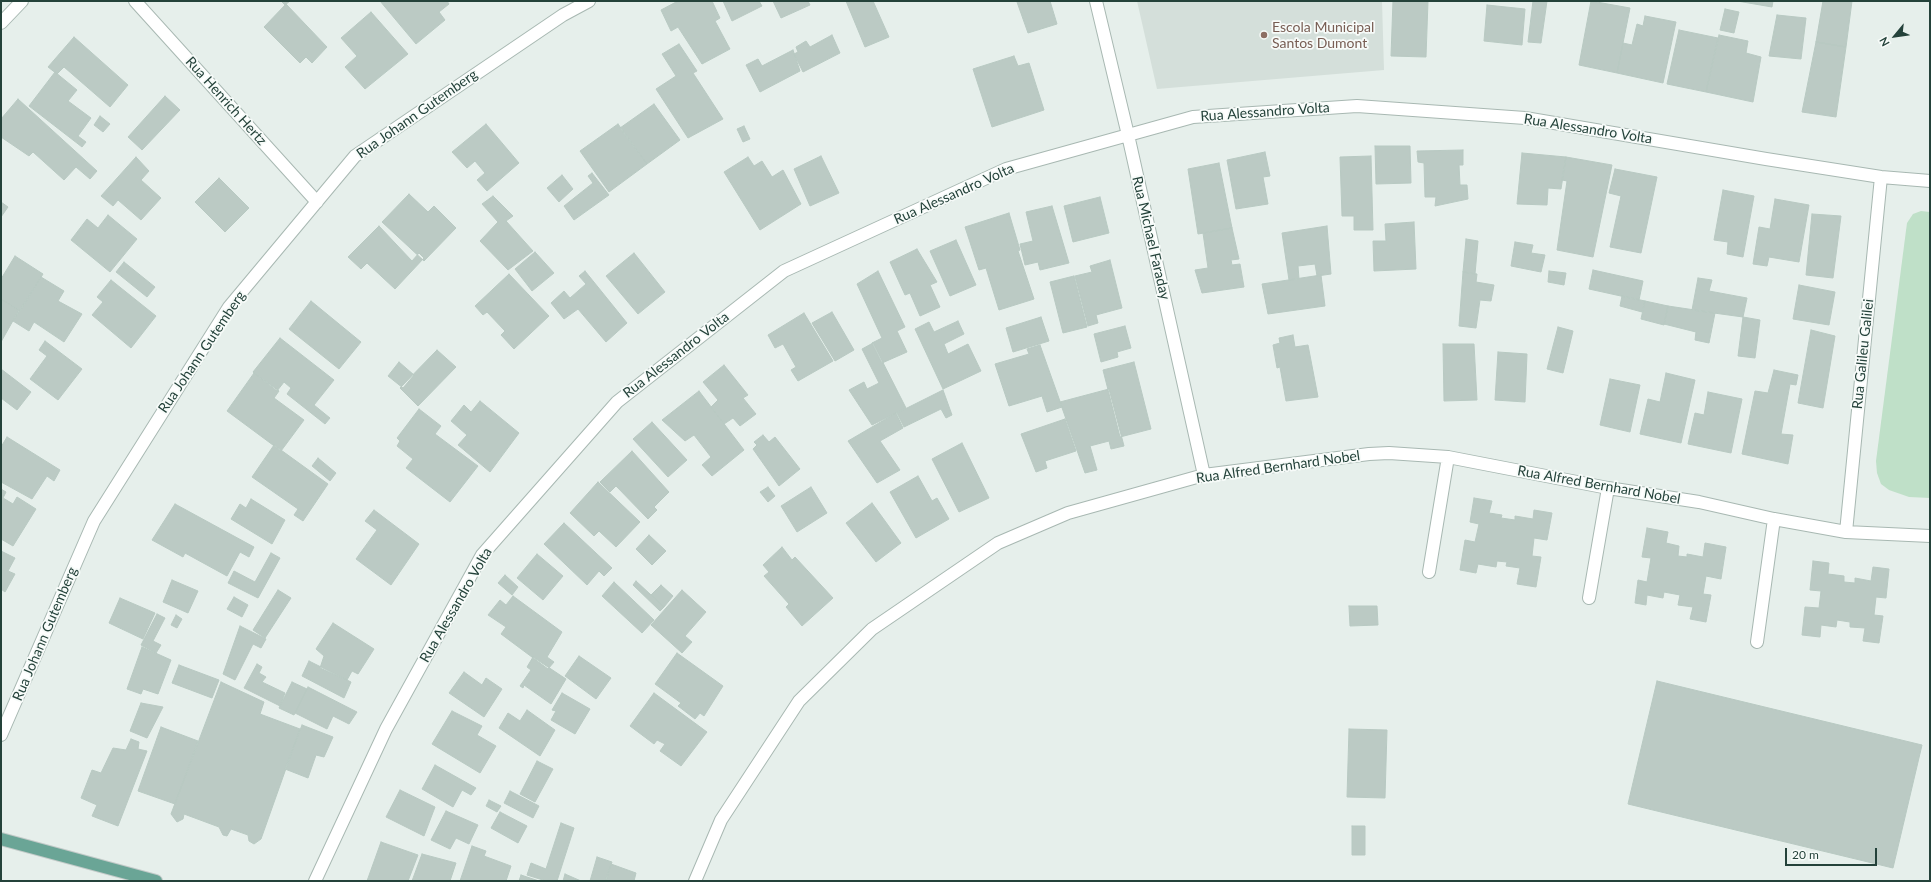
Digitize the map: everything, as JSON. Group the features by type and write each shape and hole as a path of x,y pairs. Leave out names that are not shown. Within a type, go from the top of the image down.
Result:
{"main road":[{"path":"1,839 156,881"}],"street":[{"path":"1,24 22,1"},
{"name":"Rua Henrich Hertz","path":"135,1 317,202"},
{"name":"Rua Johann Gutemberg","path":"1,735 94,521 229,307 355,156 562,15 589,1"},
{"name":"Rua Michael Faraday","path":"1096,1 1128,134 1204,475"},
{"name":"Rua Alessandro Volta","path":"315,881 386,729 482,555 617,402 784,271 1006,169 1192,116 1357,106 1525,118 1881,177 1930,181"},
{"name":"Rua Galileu Galilei","path":"1846,532 1881,177"},
{"name":"Rua Alfred Bernhard Nobel","path":"695,881 720,820 799,701 872,629 998,543 1068,513 1204,475 1340,459 1369,454 1448,457 1608,488 1699,502 1774,519 1846,532 1930,536"},
{"path":"1429,572 1448,457"},
{"path":"1589,598 1608,488"},
{"path":"1757,642 1774,519"}],"shaded area":[{"name":"Escola Municipal Santos Dumont","path":"1137,1 1382,1 1384,70 1157,89"}],"green space":[{"path":"1921,211 1930,212 1930,498 1909,497 1889,490 1881,484 1877,473 1876,461 1907,223 1913,214"}],"building":[{"path":"281,1 290,1 285,5"},
{"path":"380,1 447,1 449,4 439,12 445,20 416,44"},
{"path":"678,1 712,1 720,18 715,21 730,49 702,64 678,27 671,31 661,10"},
{"path":"723,1 759,1 762,6 732,21"},
{"path":"773,1 808,1 810,5 781,18"},
{"path":"846,1 873,1 889,37 865,47"},
{"path":"1050,1 1057,24 1028,33 1017,2"},
{"path":"1393,1 1428,1 1426,57 1391,56"},
{"path":"1533,1 1547,1 1541,43 1528,42"},
{"path":"1591,1 1630,8 1617,73 1579,65"},
{"path":"1737,1 1773,1 1772,7"},
{"path":"1823,1 1852,1 1846,47 1816,42"},
{"path":"286,4 327,47 312,63 306,57 300,63 264,27"},
{"path":"1487,5 1525,9 1522,45 1484,41"},
{"path":"1725,9 1739,12 1734,33 1720,30"},
{"path":"371,12 408,54 365,89 345,67 357,56 341,38"},
{"path":"1777,15 1806,18 1801,59 1769,56"},
{"path":"1645,16 1676,22 1663,83 1617,73 1623,43 1632,45 1637,24 1643,26"},
{"path":"1679,30 1718,38 1706,92 1667,84"},
{"path":"832,35 840,53 803,72 794,54 798,52 796,47 806,41 810,47"},
{"path":"1719,35 1748,41 1746,53 1761,57 1753,102 1706,92"},
{"path":"74,37 128,85 110,107 64,67 57,74 48,67"},
{"path":"1816,42 1846,47 1836,117 1802,112"},
{"path":"679,44 697,71 693,73 723,119 688,138 656,89 676,76 662,54"},
{"path":"793,50 800,71 760,92 746,65 758,59 762,66"},
{"path":"1014,56 1018,66 1029,63 1044,110 992,127 973,69"},
{"path":"55,72 77,90 68,101 91,118 78,136 86,142 82,147 29,106"},
{"path":"165,96 180,110 142,150 128,137"},
{"path":"18,99 97,171 90,179 76,167 64,180 33,152 29,156 1,137 1,119"},
{"path":"654,104 680,140 647,164 620,128"},
{"path":"100,116 110,124 103,132 94,125"},
{"path":"486,124 519,163 487,191 477,180 485,173 475,161 467,168 452,152"},
{"path":"618,124 647,164 609,192 580,151"},
{"path":"744,126 750,139 743,142 737,129"},
{"path":"1375,146 1410,146 1411,183 1376,184"},
{"path":"1463,150 1463,165 1459,165 1460,185 1467,185 1468,199 1435,206 1436,197 1425,197 1424,163 1418,162 1417,151"},
{"path":"1265,152 1270,176 1263,177 1268,204 1236,209 1227,160"},
{"path":"1522,153 1566,157 1561,189 1548,188 1547,205 1517,204"},
{"path":"821,156 839,193 810,206 794,169"},
{"path":"1371,156 1373,230 1354,230 1354,216 1342,216 1340,157"},
{"path":"136,157 149,171 141,180 161,198 141,220 118,200 113,206 101,196"},
{"path":"748,157 754,166 762,161 772,177 783,170 801,204 760,230 724,172"},
{"path":"1566,157 1612,165 1593,257 1557,250 1567,181 1562,180"},
{"path":"1219,163 1232,228 1198,234 1188,169"},
{"path":"1615,169 1657,177 1641,253 1610,247 1621,196 1609,193"},
{"path":"592,173 609,195 574,220 564,206 593,183 588,176"},
{"path":"562,175 573,189 559,202 547,188"},
{"path":"219,178 249,208 225,232 195,202"},
{"path":"1723,190 1754,196 1743,257 1727,254 1728,242 1714,240"},
{"path":"409,194 428,212 434,206 456,228 424,261 382,222"},
{"path":"493,196 513,216 506,221 533,251 508,270 480,241 498,222 482,204"},
{"path":"1100,197 1109,233 1073,242 1064,206"},
{"path":"1775,199 1809,205 1799,262 1769,257 1767,266 1753,264 1759,227 1770,229"},
{"path":"1,202 8,207 1,217"},
{"path":"1052,206 1069,263 1040,270 1038,262 1025,265 1020,244 1033,241 1026,212"},
{"path":"1009,213 1020,250 1018,251 1034,299 999,310 986,268 979,270 965,227"},
{"path":"1812,214 1841,216 1833,278 1806,275"},
{"path":"108,215 137,239 110,272 71,240 87,219 98,228"},
{"path":"1414,222 1416,269 1374,271 1373,241 1386,241 1385,224"},
{"path":"379,226 412,261 419,253 424,258 395,289 367,263 361,269 348,257"},
{"path":"1327,226 1331,274 1317,276 1315,264 1298,266 1299,279 1289,280 1282,233"},
{"path":"1232,228 1239,259 1231,260 1232,265 1240,264 1244,287 1202,293 1195,270 1208,268 1203,233"},
{"path":"1466,239 1478,241 1475,274 1463,272"},
{"path":"956,240 976,285 950,296 930,251"},
{"path":"1515,242 1533,245 1531,253 1545,255 1541,272 1511,266"},
{"path":"917,249 937,282 930,285 940,307 920,316 910,293 905,295 890,262"},
{"path":"535,252 554,273 532,291 515,269"},
{"path":"634,253 665,292 638,314 606,276"},
{"path":"15,256 43,274 20,311 1,299 1,279"},
{"path":"1110,260 1122,308 1096,315 1098,323 1088,326 1075,276 1092,272 1090,266"},
{"path":"124,262 155,287 147,297 116,272"},
{"path":"1593,270 1643,281 1639,300 1589,289"},
{"path":"585,271 627,323 606,342 578,309 564,319 551,303 564,291 570,298 586,284 579,276"},
{"path":"878,271 905,327 897,331 907,352 882,363 872,343 882,338 857,284"},
{"path":"1549,271 1566,273 1564,285 1548,282"},
{"path":"1463,272 1477,274 1476,282 1494,285 1491,301 1480,300 1476,328 1459,326"},
{"path":"509,274 549,316 514,349 501,335 505,331 487,312 483,315 475,306"},
{"path":"1321,275 1325,306 1268,314 1262,284"},
{"path":"1074,276 1087,327 1063,333 1050,282"},
{"path":"41,277 64,291 58,301 82,314 64,342 34,322 29,331 13,321"},
{"path":"1698,278 1712,280 1709,291 1747,298 1743,317 1692,310"},
{"path":"111,280 156,316 131,348 92,315 103,302 97,297"},
{"path":"1799,285 1835,292 1829,325 1793,319"},
{"path":"1622,296 1645,301 1642,312 1620,306"},
{"path":"1,299 19,310 1,342"},
{"path":"311,301 361,342 339,369 289,329"},
{"path":"1645,301 1668,306 1664,325 1641,319"},
{"path":"1668,306 1715,313 1709,343 1695,340 1696,332 1664,324"},
{"path":"832,312 854,350 835,361 812,323"},
{"path":"804,313 833,361 798,381 791,370 796,367 783,344 775,348 768,335"},
{"path":"1041,317 1049,341 1013,352 1006,328"},
{"path":"1743,317 1760,320 1755,358 1738,356"},
{"path":"958,321 964,334 944,344 948,354 968,344 981,371 943,389 915,329 929,322 934,332"},
{"path":"1125,326 1131,348 1117,352 1118,357 1101,362 1094,334"},
{"path":"1558,327 1573,331 1563,373 1547,369"},
{"path":"1811,330 1835,336 1823,408 1798,403"},
{"path":"1293,335 1295,347 1308,345 1318,397 1286,401 1280,367 1277,368 1273,345 1280,343 1279,338"},
{"path":"280,338 334,380 314,405 330,418 325,424 287,394 291,388 284,382 277,391 253,372"},
{"path":"45,341 82,369 58,400 30,379 47,356 39,350"},
{"path":"873,343 906,408 872,425 849,390 864,382 867,389 879,383 862,349"},
{"path":"1443,344 1474,344 1477,400 1444,401"},
{"path":"1040,345 1062,407 1047,412 1042,396 1009,406 995,364 1029,354 1027,349"},
{"path":"437,350 456,367 418,406 400,388"},
{"path":"1498,352 1527,354 1525,402 1495,400"},
{"path":"399,362 414,375 403,388 388,376"},
{"path":"1134,362 1151,429 1120,437 1103,370"},
{"path":"724,365 748,395 743,398 756,414 740,426 733,418 724,424 711,407 718,400 703,382"},
{"path":"1,369 31,392 17,410 1,398"},
{"path":"1774,370 1798,375 1796,385 1790,384 1781,434 1793,435 1788,464 1742,454 1755,391 1768,393"},
{"path":"254,373 279,391 274,398 304,420 281,451 227,411"},
{"path":"1666,373 1695,380 1681,443 1640,434 1648,399 1660,402"},
{"path":"1610,379 1640,385 1630,432 1600,425"},
{"path":"1109,389 1124,446 1111,449 1109,441 1090,446 1097,470 1085,473 1060,402"},
{"path":"943,390 952,415 946,418 941,409 904,427 897,413"},
{"path":"699,391 744,450 712,476 702,465 711,457 694,435 685,441 662,420"},
{"path":"1708,392 1742,399 1731,453 1688,444 1695,413 1704,415"},
{"path":"480,401 519,433 490,472 458,445 467,435 451,421 464,405 471,412"},
{"path":"419,409 441,426 435,434 478,466 450,502 406,468 413,459 397,446 400,441 397,438"},
{"path":"896,413 903,428 880,441 900,470 877,483 848,441"},
{"path":"1065,419 1076,451 1045,461 1047,468 1036,472 1021,434"},
{"path":"652,422 687,460 668,477 633,439"},
{"path":"763,435 769,442 775,437 800,469 779,486 753,449 757,445 754,442"},
{"path":"7,437 60,470 54,481 47,476 32,499 1,482 1,447"},
{"path":"962,443 989,498 959,512 932,459"},
{"path":"274,445 328,484 303,521 294,515 298,509 252,477"},
{"path":"632,451 669,492 654,507 657,510 648,519 616,486 610,492 600,482"},
{"path":"318,458 336,473 330,481 312,466"},
{"path":"918,476 932,501 937,498 949,519 916,538 890,492"},
{"path":"598,482 640,522 616,547 599,531 594,536 570,513"},
{"path":"768,487 775,496 768,502 760,492"},
{"path":"811,487 827,513 797,532 781,506"},
{"path":"1,489 6,492 3,498 13,504 17,497 36,509 13,546 1,539"},
{"path":"1474,498 1492,501 1489,513 1502,515 1501,518 1515,520 1515,516 1533,519 1534,510 1552,513 1547,540 1534,538 1532,556 1541,557 1536,587 1517,584 1520,568 1506,566 1507,562 1497,561 1496,567 1478,564 1476,573 1460,570 1465,540 1475,542 1479,524 1470,522"},
{"path":"251,499 285,520 272,544 231,519 240,504 246,508"},
{"path":"872,503 901,543 876,562 846,523"},
{"path":"175,504 254,547 249,557 240,552 227,576 185,553 183,557 152,540"},
{"path":"374,510 419,544 391,585 356,559 377,530 365,521"},
{"path":"564,523 612,568 604,576 599,571 587,585 544,544"},
{"path":"1647,528 1668,532 1666,543 1679,546 1678,556 1687,557 1687,554 1703,557 1705,543 1726,547 1721,579 1706,576 1703,594 1711,595 1706,622 1690,619 1693,607 1678,605 1680,595 1664,592 1663,598 1647,595 1646,605 1635,603 1638,580 1647,582 1651,558 1642,557"},
{"path":"649,535 666,551 652,565 636,549"},
{"path":"782,547 792,560 795,557 833,598 802,626 786,607 789,604 764,576 769,572 763,565"},
{"path":"1,551 15,558 8,571 15,574 5,592 1,589"},
{"path":"271,553 280,558 258,598 228,583 234,571 255,582"},
{"path":"537,554 563,576 543,600 517,578"},
{"path":"1813,561 1829,563 1828,574 1844,576 1844,582 1855,583 1855,578 1871,581 1873,567 1889,569 1886,598 1876,597 1874,615 1883,616 1879,643 1863,641 1865,628 1850,627 1850,622 1837,620 1836,627 1821,625 1820,637 1802,635 1805,607 1819,608 1821,591 1810,590"},
{"path":"505,575 518,587 512,595 498,583"},
{"path":"172,580 198,591 188,613 163,602"},
{"path":"636,581 664,607 660,611 633,585"},
{"path":"614,582 654,620 642,633 602,596"},
{"path":"661,585 673,596 664,607 651,595"},
{"path":"278,590 291,598 265,638 253,630"},
{"path":"682,590 706,612 685,636 692,642 682,653 651,625"},
{"path":"513,596 562,632 547,657 554,662 548,669 501,634 506,627 488,615 500,600 506,605"},
{"path":"234,597 248,605 242,617 227,609"},
{"path":"120,598 155,613 143,639 109,623"},
{"path":"1349,606 1377,606 1378,625 1350,626"},
{"path":"157,614 165,618 153,641 161,645 156,653 141,645"},
{"path":"176,615 182,619 177,628 171,625"},
{"path":"333,623 374,649 358,674 352,671 347,680 320,668 324,656 316,649"},
{"path":"240,626 266,639 261,648 253,644 235,680 223,674"},
{"path":"142,647 171,660 158,694 143,689 141,694 127,689"},
{"path":"677,653 723,686 704,716 700,713 695,719 678,706 681,703 655,684"},
{"path":"579,656 611,678 596,699 565,676"},
{"path":"533,657 566,679 551,704 524,685 523,688 520,686 531,670 527,667"},
{"path":"309,661 351,682 344,698 302,676"},
{"path":"257,664 262,667 259,673 266,677 262,682 285,693 280,706 244,688"},
{"path":"179,665 219,680 212,698 172,683"},
{"path":"464,672 482,685 486,678 502,689 484,717 449,693"},
{"path":"1657,681 1922,745 1893,868 1628,804"},
{"path":"221,682 264,702 260,714 300,729 261,839 254,844 249,841 248,835 231,829 227,836 223,835 219,827 184,814 183,819 177,822 171,814"},
{"path":"292,682 307,689 294,715 279,708"},
{"path":"308,687 357,712 349,724 333,716 327,729 295,713"},
{"path":"562,693 590,709 575,734 551,720 556,711 552,710"},
{"path":"654,693 707,732 681,766 660,751 665,744 657,740 654,744 630,726"},
{"path":"141,703 163,707 147,738 130,731"},
{"path":"527,710 555,730 540,756 499,728 508,713 520,721"},
{"path":"452,711 482,726 477,735 496,746 480,773 432,744"},
{"path":"302,725 333,737 324,757 316,755 308,778 285,769"},
{"path":"161,727 198,741 175,804 138,791"},
{"path":"1349,729 1387,730 1385,798 1347,797"},
{"path":"131,739 139,742 138,749 147,751 118,826 92,816 97,805 81,798 92,770 101,773 113,748 126,750"},
{"path":"537,761 553,769 535,802 520,794"},
{"path":"435,765 476,788 471,795 462,790 453,807 422,789"},
{"path":"400,790 435,807 424,836 386,817"},
{"path":"510,791 539,806 533,818 504,803"},
{"path":"489,800 501,806 497,812 486,806"},
{"path":"446,811 478,825 469,844 456,838 450,849 431,840"},
{"path":"500,812 527,826 518,843 491,828"},
{"path":"561,823 574,828 557,881 546,881 527,875 531,863 546,869"},
{"path":"1352,826 1365,826 1365,855 1352,855"},
{"path":"381,842 418,855 408,881 367,881"},
{"path":"472,846 486,851 484,856 511,866 506,881 460,881"},
{"path":"422,854 456,863 450,881 412,881"},
{"path":"597,857 612,862 605,881 590,881"},
{"path":"611,864 636,873 634,881 606,881"},
{"path":"565,874 581,881 563,881"},
{"path":"521,875 539,881 519,881"}],"place":[{"name":"Escola Municipal Santos Dumont","path":"1264,35"}]}
